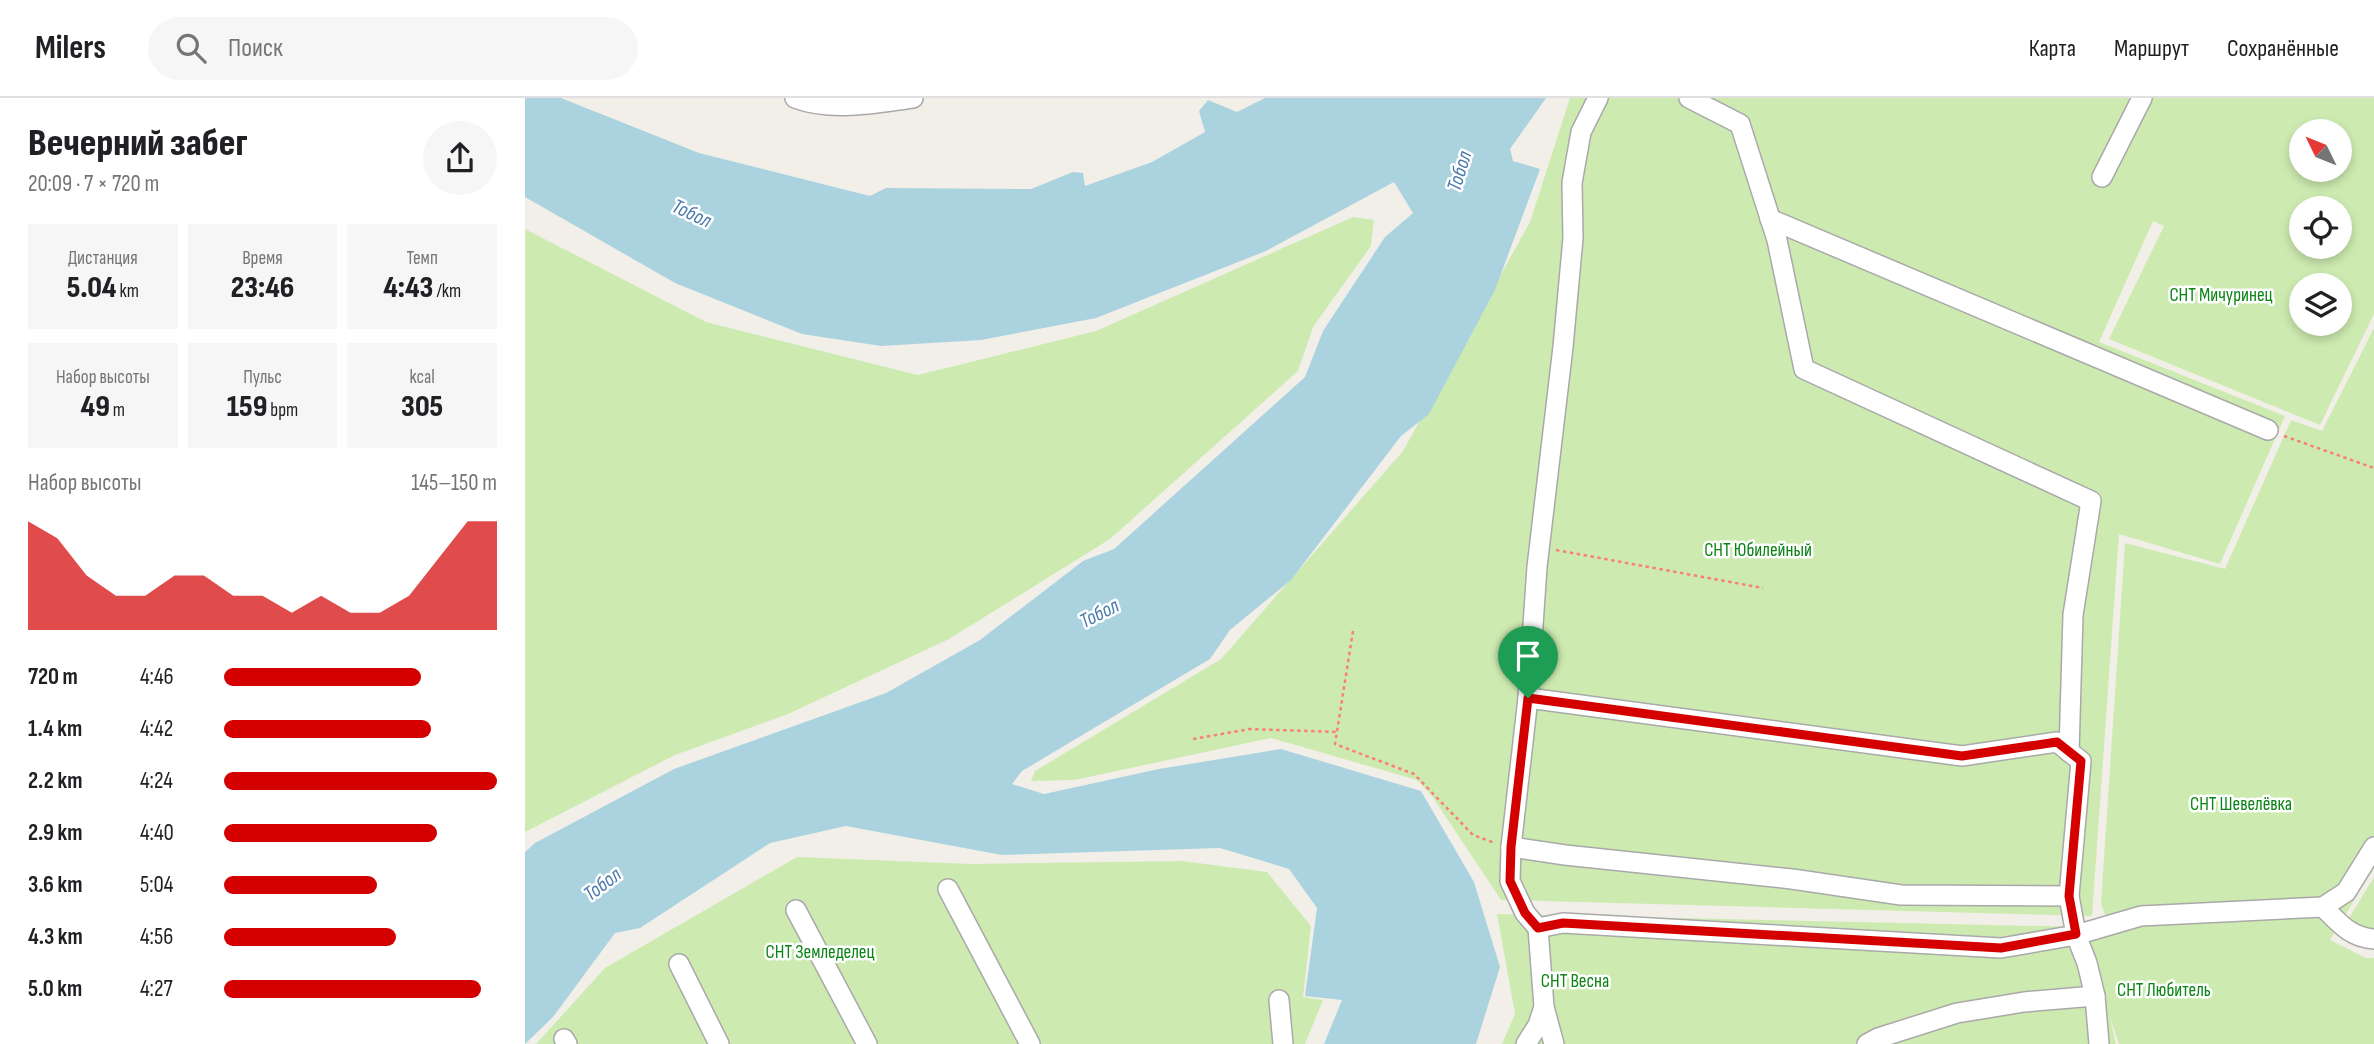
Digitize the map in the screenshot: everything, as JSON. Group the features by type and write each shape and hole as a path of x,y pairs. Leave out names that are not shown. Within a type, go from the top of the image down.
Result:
{"street":[{"path":"807,100 857,105 913,98"},
{"path":"1554,1044 1544,1007 1538,928 1525,913 1510,881 1511,848 1528,698 1539,547 1571,251 1572,183 1581,132 1598,98"},
{"path":"1689,98 1740,124 1777,240 1804,369 2091,501 2073,615 2069,752"},
{"path":"2102,177 2142,98"},
{"path":"1770,219 2268,430"},
{"path":"1528,698 1962,756 2057,742 2081,761 2069,896 2076,934 2095,996 2099,1044"},
{"path":"1538,928 1563,923 2001,948 2076,934 2141,916 2323,907 2346,891 2374,847"},
{"path":"1511,848 1792,879 1901,895 2069,896"},
{"path":"948,889 1030,1044"},
{"path":"2323,907 2342,927 2360,938 2374,939"},
{"path":"796,910 867,1044"},
{"path":"679,964 719,1044"},
{"path":"1867,1044 1957,1013 2024,1002 2095,996"},
{"path":"1279,1000 1283,1044"},
{"path":"1526,1044 1538,1025 1544,1007"}],"path":[{"path":"2268,430 2374,468"},
{"path":"1539,547 1763,587"},
{"path":"1353,631 1335,744 1414,774 1473,835 1511,848"},
{"path":"1193,739 1250,729 1337,732"}],"green space":[{"name":"СНТ Юбилейный","path":"1570,98 2374,98 2374,314 2320,425 2109,339 2164,226 2153,221 2099,342 2285,416 2220,564 2119,534 2092,916 1501,900 1432,796 1417,780 1271,738 1074,780 1031,781 1035,771 1221,659 1403,451 1530,222"},
{"path":"1353,217 1374,220 1371,246 1313,327 1298,371 1110,539 949,639 788,714 675,755 525,832 525,229 706,322 918,375 1096,331"},
{"path":"2374,328 2374,868 2330,940 2366,958 2374,958 2374,1044 2119,1044 2110,1018 2116,1044 1502,1044 1515,1014 1497,914 2084,927 2110,930 2101,903 2125,543 2225,569 2291,420 2322,431"},
{"name":"СНТ Земледелец","path":"797,857 971,864 1182,861 1267,872 1311,926 1303,997 1323,1000 1305,1044 536,1044 605,968"},
{"path":"2374,877 2374,937 2338,936"}],"water":[{"name":"Тобол","path":"525,98 561,98 699,153 870,196 886,188 1031,189 1073,172 1083,173 1085,186 1152,162 1205,132 1199,111 1208,100 1237,112 1265,98 1546,98 1510,149 1513,161 1540,169 1495,290 1429,414 1401,436 1291,580 1230,630 1210,659 1022,771 1012,784 1044,794 1159,769 1281,749 1421,791 1474,882 1500,967 1476,1044 1324,1044 1342,1000 1305,996 1317,908 1289,869 1220,848 1002,855 846,826 770,843 640,928 615,933 553,1017 525,1044 525,852 535,843 674,769 886,693 980,640 1083,561 1114,549 1305,377 1323,331 1385,237 1413,213 1394,182 1266,251 1096,318 981,340 881,346 802,334 675,283 525,197"}],"route":[{"path":"1528,698 1962,756 2057,742 2081,761 2069,896 2076,934 2001,948 1563,923 1538,928 1516,898 1510,881 1511,847 1528,698"}],"park label":[{"name":"СНТ Мичуринец","path":"2221,294"},
{"name":"СНТ Шевелёвка","path":"2241,803"},
{"name":"СНТ Весна","path":"1575,980"},
{"name":"СНТ Любитель","path":"2164,989"}]}
